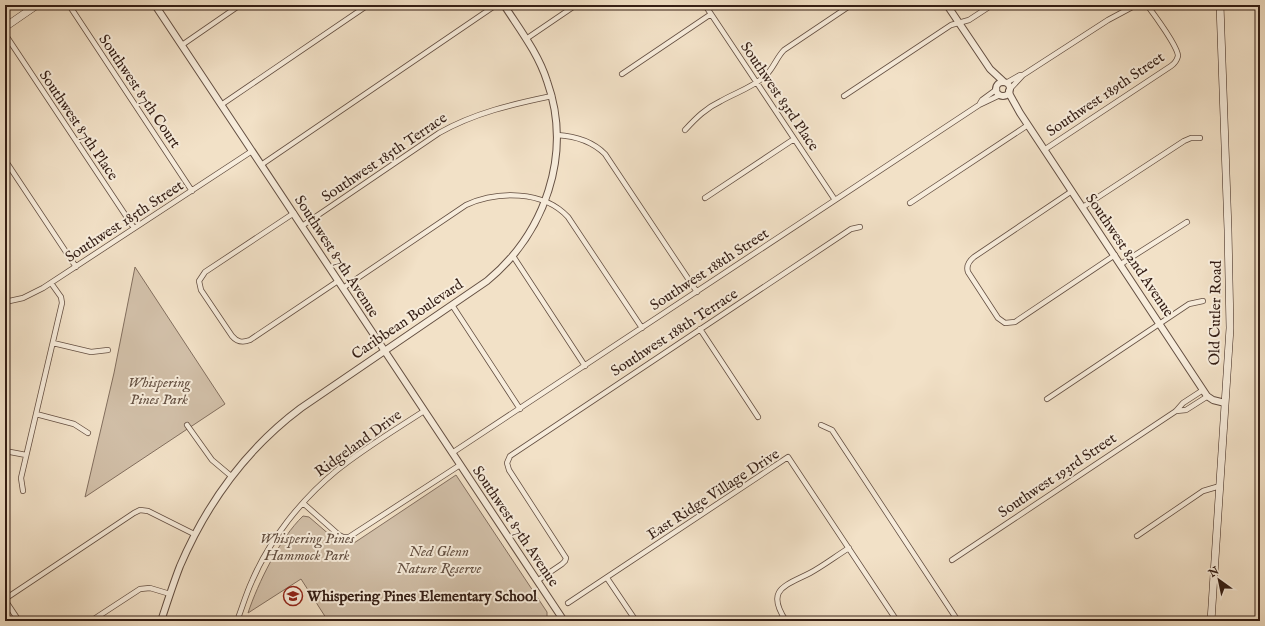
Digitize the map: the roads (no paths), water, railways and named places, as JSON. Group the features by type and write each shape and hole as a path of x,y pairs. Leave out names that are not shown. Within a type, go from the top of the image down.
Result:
{"main road":[{"path":"5,27 37,5"},
{"name":"Old Cutler Road","path":"1211,621 1230,328 1228,223 1220,5"}],"street":[{"name":"Southwest 87th Court","path":"69,5 192,191"},
{"name":"Southwest 87th Avenue","path":"155,5 537,581 560,620"},
{"path":"182,45 240,5"},
{"path":"221,105 368,5"},
{"path":"261,165 496,5"},
{"name":"Caribbean Boulevard","path":"161,621 179,568 194,534 212,503 231,476 261,443 291,415 487,281 513,256 532,230 545,202 554,169 557,135 556,121 552,96 538,60 504,5"},
{"path":"526,39 576,5"},
{"name":"Southwest 83rd Place","path":"705,5 836,200"},
{"path":"685,130 698,116 708,109 726,98 742,92 757,83 771,70 784,50 850,5"},
{"name":"Southwest 82nd Avenue","path":"947,5 990,69 991,74 1020,113 1208,396"},
{"path":"844,96 951,25 969,20 992,5"},
{"name":"Southwest 188th Street","path":"452,453 979,105 982,100 1022,78 1023,75 1108,20 1136,5"},
{"name":"Southwest 189th Street","path":"1044,150 1171,66 1177,57 1177,51 1147,5"},
{"path":"622,74 711,14"},
{"name":"Southwest 87th Place","path":"5,34 134,228"},
{"name":"Southwest 185th Terrace","path":"302,226 439,133 455,124 481,113 552,96"},
{"path":"910,203 1028,125"},
{"path":"557,135 583,140 598,148 605,154 697,292"},
{"path":"1083,207 1184,141 1191,138 1200,138"},
{"path":"705,198 794,139"},
{"name":"Southwest 185th Street","path":"5,302 30,295 51,283 252,151"},
{"path":"5,160 76,266"},
{"path":"1072,191 972,259 968,265 970,274 998,318 1005,323 1015,322 1115,254"},
{"path":"343,288 471,202 490,197 528,197 558,208 568,217 642,328"},
{"path":"294,213 205,272 199,281 201,290 232,336 240,342 250,340 338,281"},
{"path":"1121,264 1187,222"},
{"name":"Southwest 188th Terrace","path":"537,581 566,560 564,554 508,470 508,458 513,452 851,229 860,227"},
{"path":"513,256 585,366"},
{"path":"23,491 21,478 62,303 61,297 51,283"},
{"path":"1046,399 1189,304 1203,301"},
{"path":"452,305 520,409"},
{"path":"700,329 758,417"},
{"path":"52,343 90,352 108,350"},
{"name":"Southwest 193rd Street","path":"952,560 1176,411 1180,406 1204,390"},
{"path":"1208,396 1213,400 1225,402"},
{"name":"Southwest 193rd Street","path":"1176,411 1182,411 1191,407 1208,396"},
{"path":"1187,401 1191,407"},
{"name":"Ridgeland Drive","path":"237,621 251,581 259,565 283,528 303,503 340,467 424,411"},
{"path":"36,414 74,424 88,433"},
{"path":"187,425 212,460 231,476"},
{"path":"821,425 832,430 958,621"},
{"path":"5,451 26,455"},
{"name":"East Ridge Village Drive","path":"568,603 788,457 897,621"},
{"path":"303,503 339,535 349,538 460,465"},
{"path":"1137,536 1203,491 1220,486"},
{"path":"19,621 5,599 140,510 153,513 194,534"},
{"path":"786,621 778,606 777,597 784,586 810,573 849,548"},
{"path":"607,578 636,621"},
{"path":"91,621 140,589 150,588 170,594"},
{"path":"1259,619 1260,597"}],"place":[{"name":"Whispering Pines Elementary School","path":"293,596"}],"park label":[{"name":"Whispering Pines Park","path":"159,390"},
{"name":"Whispering Pines Hammock Park","path":"307,546"},
{"name":"Ned Glenn Nature Reserve","path":"439,560"}]}
